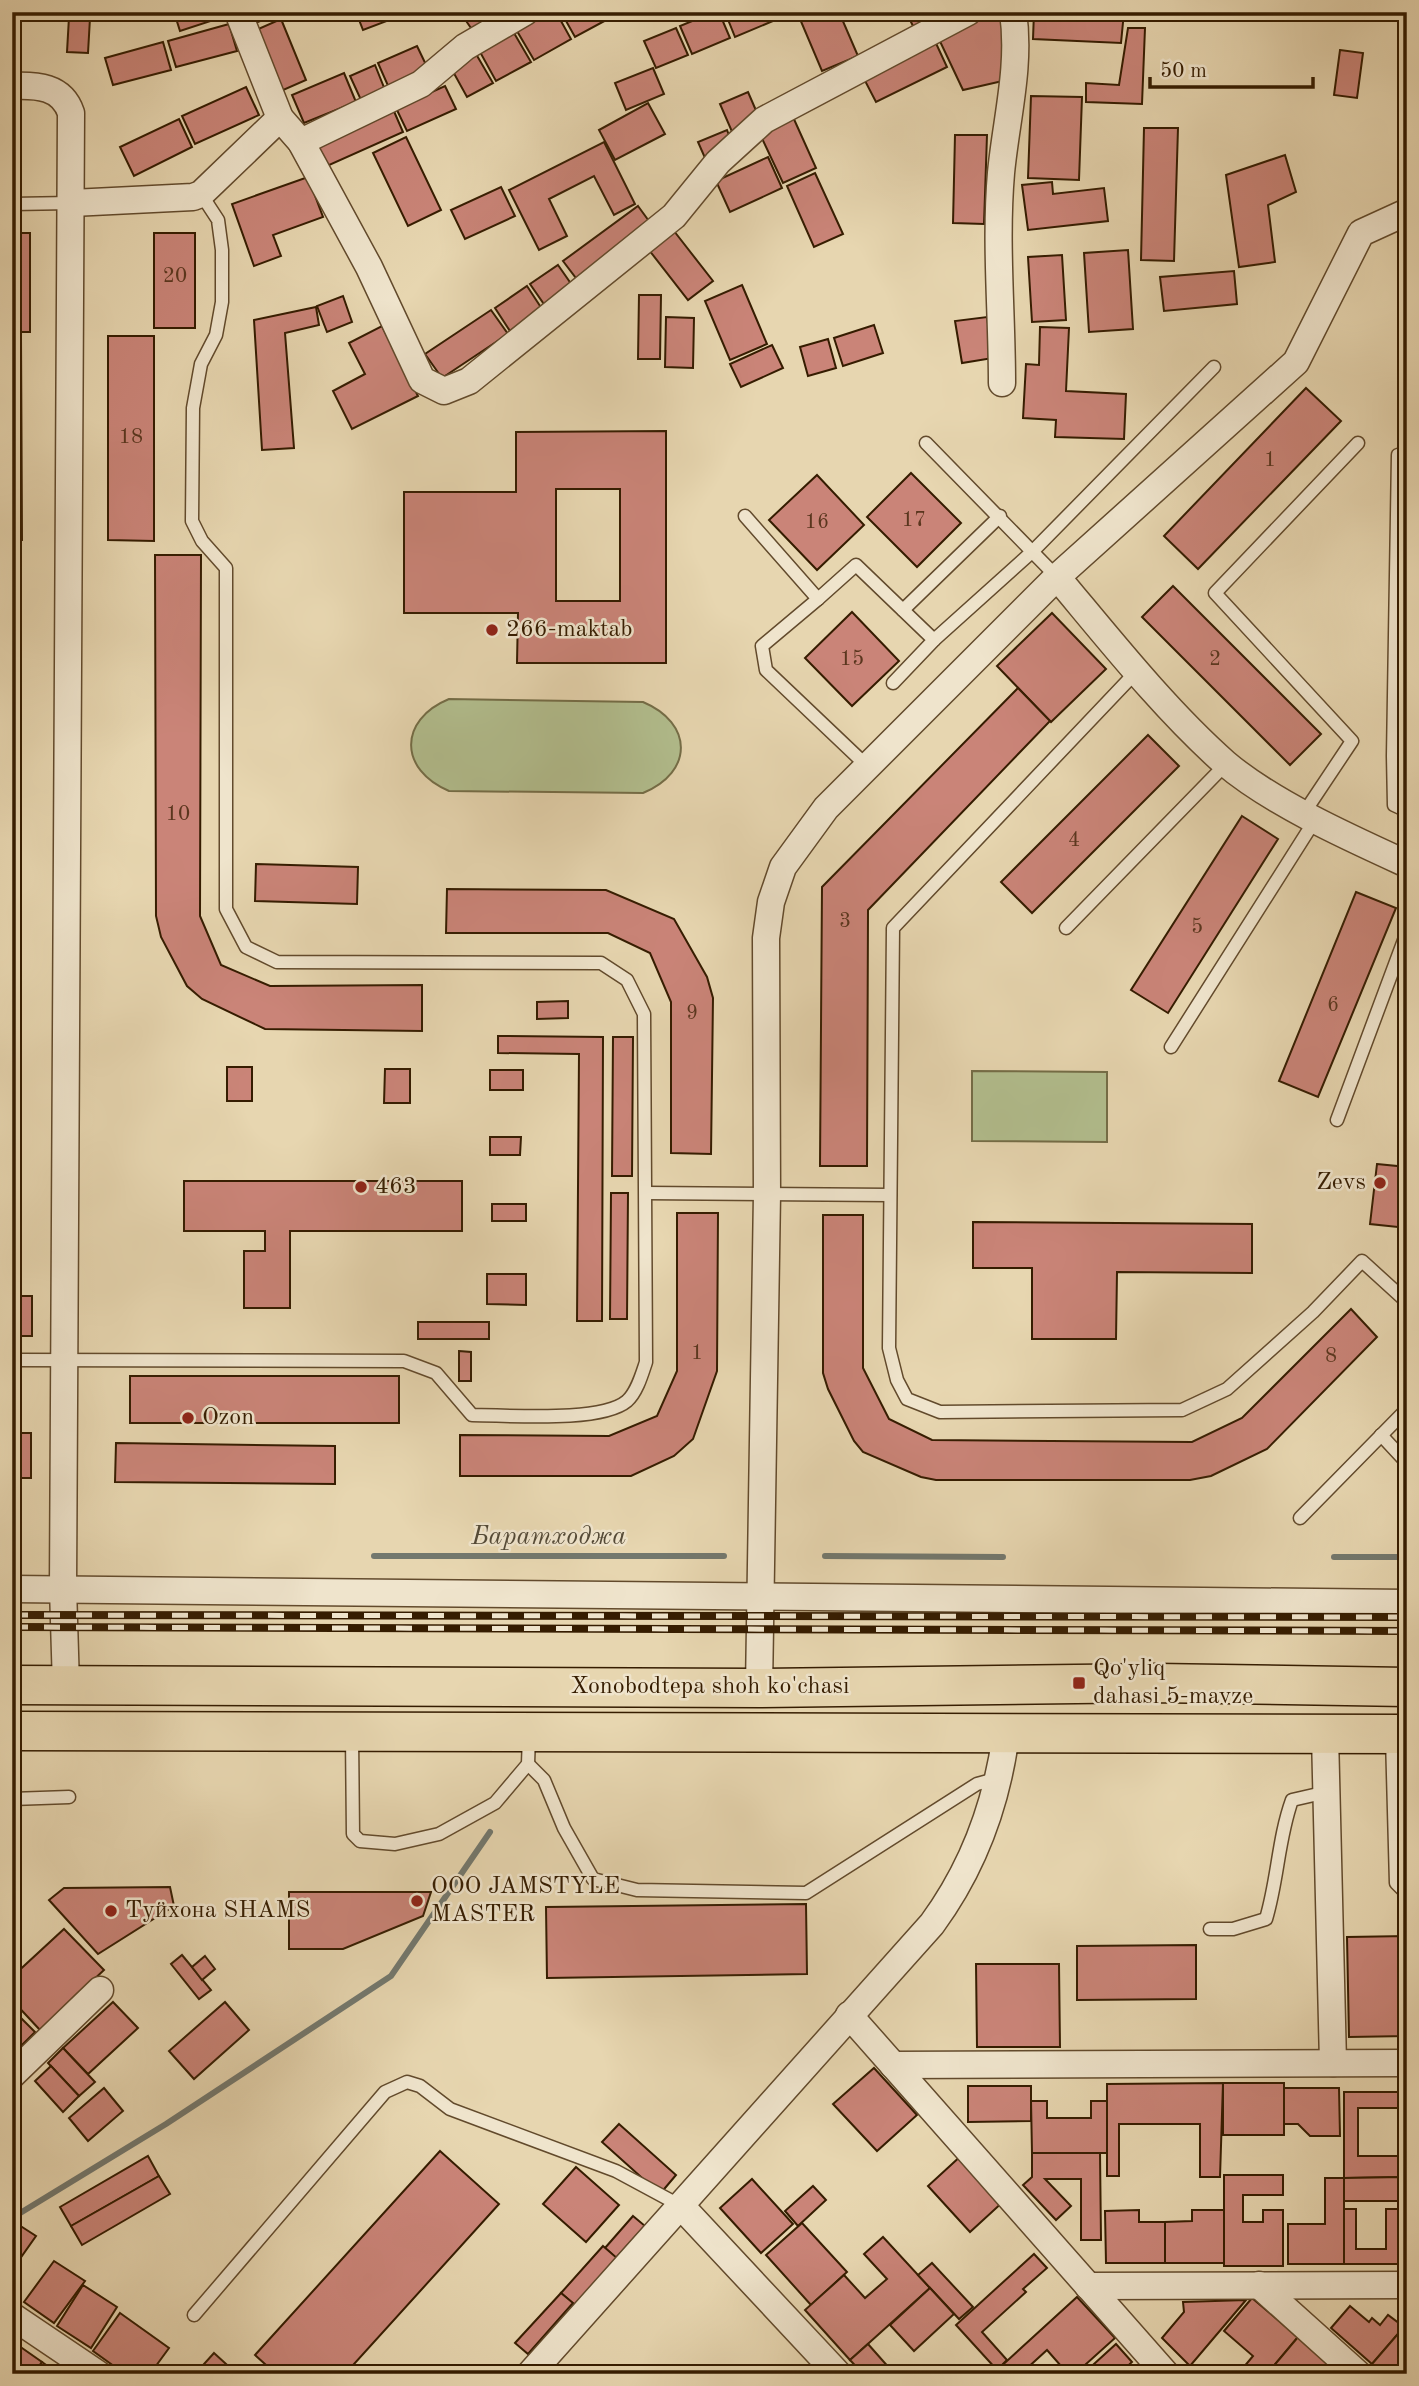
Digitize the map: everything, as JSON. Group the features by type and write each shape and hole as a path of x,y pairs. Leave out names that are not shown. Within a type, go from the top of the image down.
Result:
{"highway":[{"name":"Xonobodtepa shoh ko'chasi","path":"12,1685 759,1688 1079,1683 1407,1687"},
{"path":"249,1686 250,1732"},
{"name":"Xonobodtepa shoh ko'chasi","path":"12,1731 352,1733 528,1748 1006,1734 1399,1734"}],"street":[{"path":"238,12 280,118 301,142 369,267 422,380 444,391 469,381 674,216 718,162 764,120 968,12"},
{"path":"301,142 421,84 465,47 525,12"},
{"path":"1002,383 999,226 1001,174 1013,86 1013,12"},
{"path":"12,86 50,89 68,105 71,113 63,1588 66,1686"},
{"path":"72,203 183,200 201,194 280,118"},
{"path":"759,1688 767,1194 766,938 771,902 783,867 797,843 826,808 1057,577 1296,362 1361,233 1407,212"},
{"path":"1057,577 1137,671 1226,764 1310,817 1407,863"},
{"path":"12,1589 1407,1602"},
{"path":"530,2374 849,2015 911,1950 952,1896 974,1853 1000,1778 1006,1734"},
{"path":"1325,1735 1332,2063"},
{"path":"12,2075 100,1990"},
{"path":"849,2015 1166,2374"},
{"path":"893,2066 1407,2063"},
{"path":"681,2206 838,2374"},
{"path":"1259,2285 1357,2374"},
{"path":"1088,2286 1407,2285"},
{"path":"12,2316 98,2374"}],"lane":[{"path":"12,1360 404,1361 436,1373 472,1415 590,1415 627,1401 641,1379 646,1362 644,1014 627,980 601,963 277,962 246,947 226,909 226,568 202,541 192,521 193,408 201,364 216,335 222,302 222,250 218,220 201,194"},
{"path":"12,204 72,203"},
{"path":"893,683 934,640 1033,551 1214,367"},
{"path":"926,443 1057,577"},
{"path":"1171,1047 1310,817 1352,741 1215,593 1358,443"},
{"path":"1407,452 1398,455 1393,756 1394,805 1407,811"},
{"path":"745,516 818,599"},
{"path":"903,610 1000,516"},
{"path":"867,766 766,670 762,646 856,565 934,640"},
{"path":"1137,671 893,928 890,1361 908,1399 940,1412 1182,1410 1227,1389 1304,1321 1362,1261 1407,1302"},
{"path":"1066,928 1226,764"},
{"path":"1337,1120 1407,932"},
{"path":"646,1193 890,1195"},
{"path":"1300,1518 1407,1409"},
{"path":"1381,1435 1407,1463"},
{"path":"352,1733 353,1834 360,1841 395,1844 439,1834 495,1804 528,1748"},
{"path":"1399,1734 1396,1883 1407,1894"},
{"path":"528,1748 564,1828 593,1879 637,1890 806,1893 977,1784 1000,1778"},
{"path":"1210,1929 1233,1929 1266,1919 1276,1887 1281,1832 1292,1800 1326,1792"},
{"path":"12,1799 69,1797"},
{"path":"194,2315 385,2092 396,2084 407,2082 420,2086 450,2109 616,2171 681,2206"}],"green space":[{"path":"449,699 643,702 671,722 678,734 681,748 679,761 672,773 660,784 643,793 449,791 421,771 411,745 413,732 420,719 432,708"},
{"path":"972,1071 1107,1072 1107,1142 972,1141"}],"building":[{"path":"174,12 224,12 226,16 180,31"},
{"path":"251,12 285,12 255,23"},
{"path":"356,12 399,12 400,16 363,30"},
{"path":"466,12 502,12 473,31 462,15"},
{"path":"550,12 556,12 571,39 534,60 517,31"},
{"path":"561,12 607,12 610,18 575,37"},
{"path":"719,12 730,38 692,54 680,26"},
{"path":"725,12 785,12 787,15 735,37"},
{"path":"797,12 839,12 858,56 822,71"},
{"path":"906,12 964,12 917,34"},
{"path":"986,12 1002,12 1007,80 963,90 937,35"},
{"path":"1034,12 1124,12 1121,43 1033,39"},
{"path":"69,17 90,18 88,53 67,52"},
{"path":"281,19 306,80 281,91 256,30"},
{"path":"229,24 237,51 176,67 168,41"},
{"path":"676,28 688,55 656,68 644,41"},
{"path":"1128,28 1145,28 1142,104 1086,102 1086,83 1119,85"},
{"path":"514,33 531,62 496,81 480,52"},
{"path":"934,39 947,67 876,102 862,75"},
{"path":"163,42 171,70 113,85 105,58"},
{"path":"417,46 429,71 389,88 378,63"},
{"path":"1340,50 1363,53 1357,98 1334,95"},
{"path":"476,54 493,83 467,97 451,68"},
{"path":"375,65 385,90 361,100 350,76"},
{"path":"653,68 664,94 626,110 615,83"},
{"path":"344,73 356,102 304,123 292,95"},
{"path":"445,86 456,109 407,131 396,108"},
{"path":"246,87 259,115 195,144 182,116"},
{"path":"748,92 761,122 733,134 720,104"},
{"path":"1031,96 1082,97 1079,180 1028,178"},
{"path":"648,103 665,134 615,160 599,130"},
{"path":"393,109 403,132 327,166 316,143"},
{"path":"793,117 816,168 783,183 759,132"},
{"path":"179,119 192,147 134,176 120,147"},
{"path":"1144,128 1178,128 1174,261 1141,260"},
{"path":"727,130 733,146 705,158 698,142"},
{"path":"955,135 987,135 984,224 953,223"},
{"path":"406,137 441,210 408,226 373,153"},
{"path":"604,142 635,204 614,215 594,176 549,199 567,236 539,250 509,190"},
{"path":"1285,155 1296,192 1268,205 1275,262 1239,267 1226,175"},
{"path":"768,157 782,188 730,212 716,181"},
{"path":"815,173 843,234 814,247 787,186"},
{"path":"308,177 323,217 273,235 281,256 254,266 232,204"},
{"path":"1052,182 1053,194 1104,188 1108,221 1028,230 1022,185"},
{"path":"501,187 515,216 465,239 451,210"},
{"path":"638,206 654,228 579,282 563,261"},
{"path":"674,231 713,281 688,300 649,250"},
{"path":"12,233 30,233 30,332 12,332"},
{"path":"154,233 195,233 195,328 154,328"},
{"path":"1128,250 1133,329 1089,332 1084,253"},
{"path":"1062,255 1066,320 1032,322 1028,257"},
{"path":"558,265 574,288 546,307 530,284"},
{"path":"1234,271 1237,304 1164,311 1160,277"},
{"path":"742,285 767,344 730,360 705,301"},
{"path":"527,286 542,309 510,331 495,308"},
{"path":"639,295 661,295 660,359 638,359"},
{"path":"343,296 352,322 327,332 317,306"},
{"path":"316,307 319,325 285,333 294,448 262,450 254,320"},
{"path":"491,310 508,334 442,378 425,354"},
{"path":"666,317 694,318 693,368 665,367"},
{"path":"987,317 993,358 962,363 955,321"},
{"path":"874,325 883,353 843,366 834,338"},
{"path":"382,326 418,396 352,429 333,391 365,374 349,343"},
{"path":"1040,327 1069,328 1066,391 1126,394 1124,439 1055,437 1056,420 1023,418 1026,364 1039,365"},
{"path":"108,336 154,336 154,541 108,540"},
{"path":"12,337 21,337 22,540 12,540"},
{"path":"828,339 836,368 808,376 800,347"},
{"path":"772,345 783,368 741,387 730,364"},
{"path":"1306,388 1341,421 1198,569 1164,536"},
{"path":"666,431 666,663 517,663 518,613 404,613 404,492 516,492 516,432","holes":["556,489 620,489 620,601 556,601"]},
{"path":"911,473 961,523 917,567 867,517"},
{"path":"817,475 864,525 817,570 769,520"},
{"path":"155,555 201,555 200,916 221,965 270,986 422,985 422,1031 265,1029 202,999 187,986 161,937 156,916"},
{"path":"1173,586 1321,734 1290,765 1142,617"},
{"path":"852,612 899,661 852,706 805,658"},
{"path":"1052,613 1106,669 1051,722 997,666"},
{"path":"1018,688 1050,721 868,910 867,1166 820,1166 822,887"},
{"path":"1148,735 1179,766 1032,913 1001,882"},
{"path":"1242,816 1278,839 1168,1013 1131,990"},
{"path":"256,864 358,867 357,904 255,901"},
{"path":"447,889 606,890 674,919 707,977 713,998 711,1154 671,1153 671,1002 650,953 608,933 446,933"},
{"path":"1356,892 1396,908 1318,1097 1279,1081"},
{"path":"568,1001 568,1018 537,1019 537,1002"},
{"path":"498,1036 603,1037 602,1321 577,1321 579,1054 498,1053"},
{"path":"613,1037 633,1037 632,1176 612,1176"},
{"path":"227,1067 252,1067 252,1101 227,1101"},
{"path":"385,1069 410,1069 410,1103 384,1103"},
{"path":"490,1070 523,1070 523,1090 490,1090"},
{"path":"490,1137 521,1137 520,1155 490,1155"},
{"path":"1377,1164 1407,1167 1407,1228 1370,1224"},
{"path":"184,1181 462,1181 462,1231 290,1231 290,1308 244,1308 244,1251 265,1251 265,1231 184,1231"},
{"path":"611,1193 628,1193 627,1319 610,1319"},
{"path":"492,1204 526,1204 526,1221 492,1221"},
{"path":"677,1213 718,1213 717,1371 693,1439 674,1456 631,1476 460,1476 460,1435 609,1436 657,1416 677,1371"},
{"path":"823,1215 863,1215 863,1368 889,1419 932,1440 1192,1442 1242,1418 1351,1309 1377,1337 1267,1449 1211,1476 1190,1480 936,1480 921,1477 863,1452 854,1441 828,1389 823,1373"},
{"path":"973,1222 1252,1224 1252,1273 1117,1272 1116,1339 1032,1339 1032,1268 973,1268"},
{"path":"487,1274 526,1274 526,1305 487,1304"},
{"path":"13,1296 32,1296 32,1336 12,1336"},
{"path":"418,1322 489,1322 489,1339 418,1339"},
{"path":"459,1351 471,1352 471,1381 459,1381"},
{"path":"130,1376 399,1376 399,1423 130,1423"},
{"path":"12,1433 31,1433 31,1478 12,1478"},
{"path":"116,1443 335,1446 335,1484 115,1482"},
{"path":"170,1887 174,1906 98,1954 49,1900 64,1888"},
{"path":"289,1892 431,1892 423,1916 343,1949 289,1949"},
{"path":"806,1904 807,1974 547,1978 546,1907"},
{"path":"64,1929 104,1970 40,2030 12,2000 12,1977"},
{"path":"1407,1936 1407,2036 1349,2037 1347,1937"},
{"path":"1196,1945 1196,1999 1077,2000 1077,1946"},
{"path":"182,1955 211,1990 199,1999 171,1964"},
{"path":"205,1956 215,1969 202,1980 192,1967"},
{"path":"976,1964 1059,1964 1060,2047 977,2047"},
{"path":"113,2002 138,2028 88,2074 63,2048"},
{"path":"225,2002 249,2030 194,2079 169,2051"},
{"path":"12,2009 35,2032 12,2055"},
{"path":"63,2048 95,2082 79,2096 48,2063"},
{"path":"51,2066 79,2096 63,2112 35,2081"},
{"path":"874,2068 917,2115 877,2151 833,2104"},
{"path":"1223,2083 1284,2083 1284,2135 1223,2135"},
{"path":"1223,2083 1220,2177 1200,2177 1200,2124 1119,2124 1119,2176 1107,2176 1107,2084"},
{"path":"968,2086 1031,2086 1031,2121 968,2122"},
{"path":"104,2088 123,2111 88,2141 69,2118"},
{"path":"1284,2088 1339,2088 1340,2136 1310,2136 1298,2124 1284,2124"},
{"path":"1344,2092 1402,2092 1402,2108 1358,2108 1358,2156 1403,2156 1403,2177 1344,2178"},
{"path":"1031,2101 1047,2101 1047,2118 1091,2118 1091,2101 1107,2101 1107,2153 1032,2153"},
{"path":"619,2124 676,2175 660,2194 602,2142"},
{"path":"440,2151 499,2204 345,2374 276,2374 255,2355"},
{"path":"1032,2153 1100,2153 1101,2240 1081,2240 1081,2179 1045,2179 1071,2206 1056,2220 1023,2185 1032,2177"},
{"path":"963,2154 1005,2200 970,2232 928,2186"},
{"path":"148,2156 159,2176 71,2226 60,2207"},
{"path":"576,2167 619,2205 586,2242 543,2204"},
{"path":"1224,2175 1283,2175 1283,2195 1243,2195 1243,2222 1263,2222 1263,2210 1283,2210 1283,2266 1224,2266"},
{"path":"159,2176 170,2194 82,2245 71,2226"},
{"path":"1403,2177 1407,2177 1407,2266 1403,2266"},
{"path":"1403,2177 1403,2201 1344,2201 1344,2178"},
{"path":"1325,2178 1344,2178 1344,2264 1288,2264 1288,2224 1325,2224"},
{"path":"752,2179 793,2224 761,2253 720,2208"},
{"path":"813,2186 826,2200 798,2226 785,2211"},
{"path":"1344,2209 1356,2209 1356,2249 1386,2249 1386,2209 1400,2209 1400,2264 1344,2264"},
{"path":"1139,2210 1139,2222 1165,2222 1165,2263 1106,2263 1105,2211"},
{"path":"1192,2210 1224,2210 1224,2263 1165,2263 1165,2222 1192,2221"},
{"path":"633,2216 645,2226 616,2258 605,2248"},
{"path":"802,2223 847,2272 811,2305 766,2255"},
{"path":"19,2225 36,2236 12,2270 12,2235"},
{"path":"883,2237 930,2288 850,2360 805,2310 844,2275 865,2298 887,2279 864,2254"},
{"path":"603,2246 618,2259 576,2306 561,2293"},
{"path":"1034,2254 1047,2268 1023,2289 1026,2292 982,2332 1007,2360 997,2370 956,2325"},
{"path":"54,2261 85,2281 54,2323 24,2302"},
{"path":"932,2263 973,2307 959,2319 918,2275"},
{"path":"83,2285 117,2307 91,2348 57,2326"},
{"path":"930,2288 954,2314 914,2351 890,2325"},
{"path":"561,2293 573,2303 528,2354 515,2343"},
{"path":"1077,2297 1115,2338 1075,2374 1068,2374 1047,2350 1024,2371 1026,2374 1001,2374 997,2370"},
{"path":"1252,2298 1298,2337 1267,2374 1238,2374 1253,2356 1224,2331"},
{"path":"1246,2300 1190,2366 1162,2338 1184,2312 1183,2302"},
{"path":"1350,2306 1369,2322 1372,2318 1380,2325 1388,2315 1404,2327 1372,2364 1331,2328"},
{"path":"120,2313 169,2348 150,2374 125,2374 93,2351"},
{"path":"1403,2328 1407,2332 1407,2374 1384,2374 1372,2364"},
{"path":"1298,2337 1339,2372 1267,2374"},
{"path":"12,2341 42,2362 34,2374 12,2374"},
{"path":"868,2344 891,2370 887,2374 863,2374 850,2360"},
{"path":"1116,2344 1132,2362 1119,2374 1083,2374"},
{"path":"214,2353 237,2374 195,2374"},
{"path":"42,2362 59,2374 34,2374"}],"waterway":[{"name":"Баратходжа","path":"374,1556 724,1556"},
{"name":"Баратходжа","path":"825,1556 1003,1557"},
{"name":"Баратходжа","path":"1334,1557 1407,1557"},
{"path":"12,2218 166,2124 391,1976 490,1832"}],"railway":[{"path":"12,1615 1407,1617"},
{"path":"12,1627 1407,1631"}],"place":[{"name":"266-maktab","path":"492,630"},
{"name":"Zevs","path":"1380,1183"},
{"name":"463","path":"361,1187"},
{"name":"Ozon","path":"188,1418"},
{"name":"Qo'yliq dahasi 5-mavze","path":"1079,1683"},
{"name":"OOO JAMSTYLE MASTER","path":"417,1901"},
{"name":"Туйхона SHAMS","path":"111,1911"}]}
